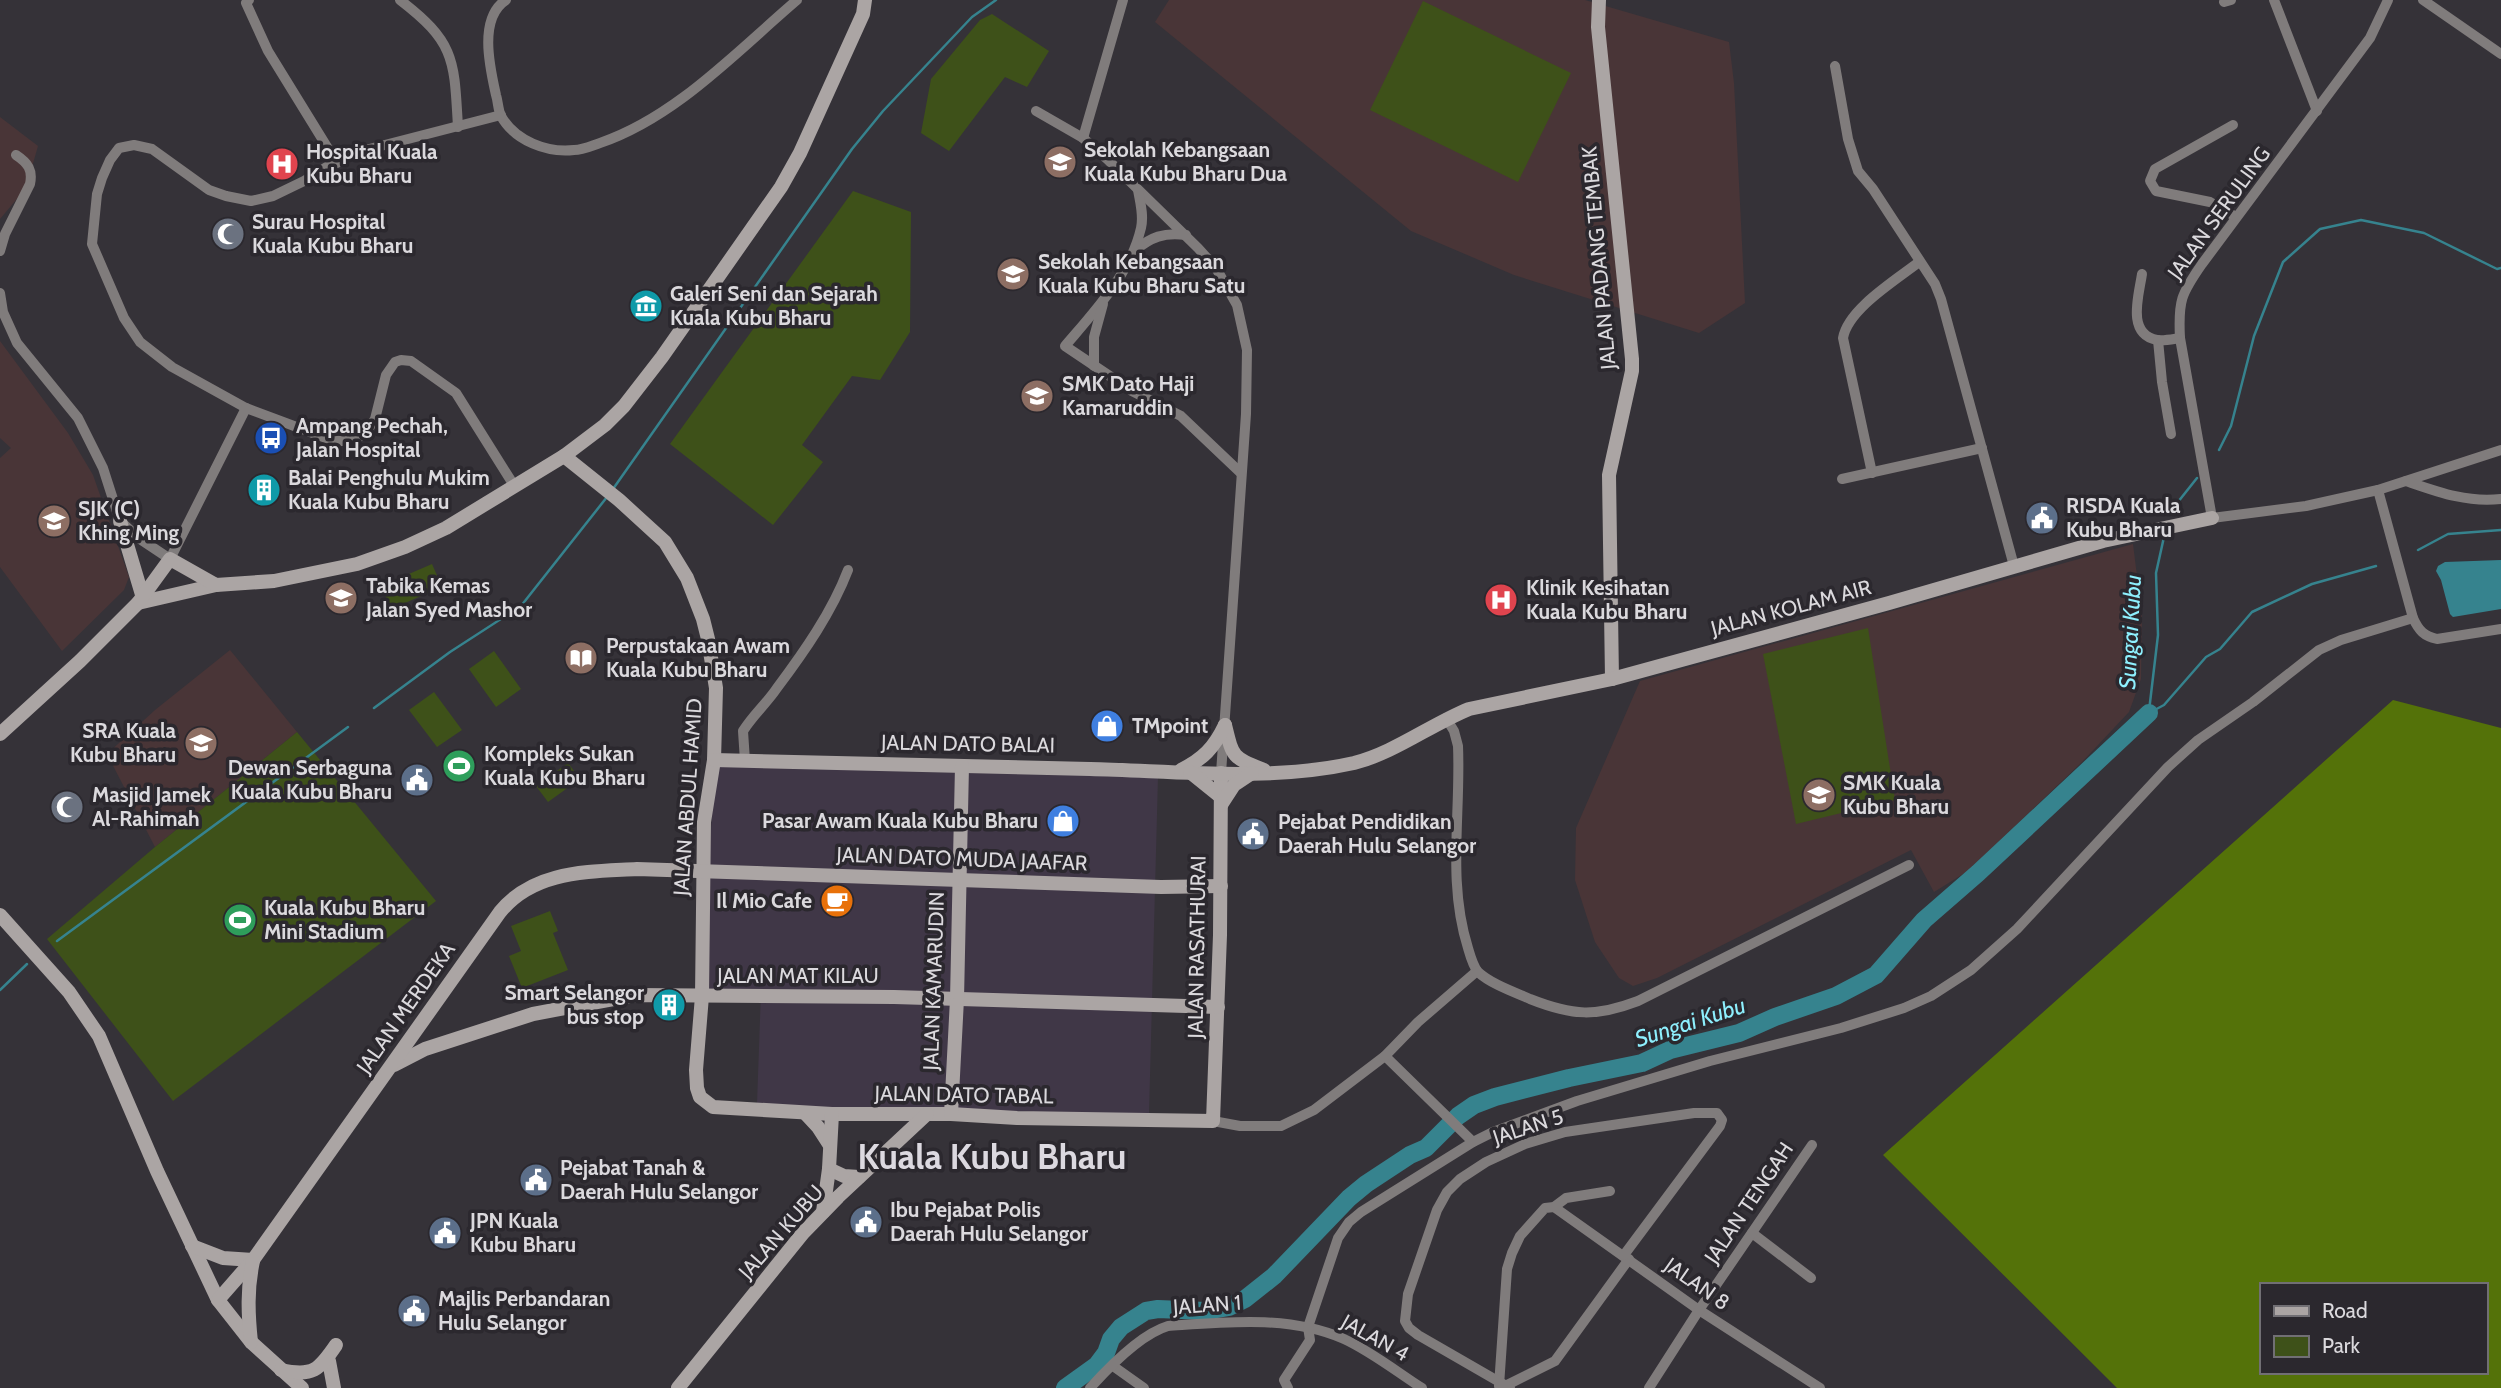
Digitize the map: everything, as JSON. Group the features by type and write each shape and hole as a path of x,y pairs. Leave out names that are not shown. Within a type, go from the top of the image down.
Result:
{"street":[{"path":"400,0 437,33 447,48 455,81 458,127"},
{"path":"506,0 493,14 489,29 491,72 501,116 518,134 540,149 561,151 578,150 627,134 670,109 797,0"},
{"path":"140,600 216,585 274,580 357,564 405,547 446,528 515,487 564,456 605,425 625,406 662,357 780,187 806,140 863,15 866,0"},
{"path":"1083,138 1123,0"},
{"name":"JALAN PADANG TEMBAK","path":"1599,0 1598,27 1632,359 1632,371 1609,475 1612,679"},
{"path":"2274,0 2317,111"},
{"path":"2374,0 2388,2"},
{"path":"2423,0 2501,54"},
{"path":"248,1 268,51 337,163"},
{"name":"JALAN SERULING","path":"2212,518 2180,338 2179,310 2183,296 2196,273 2370,38 2388,2"},
{"path":"1835,66 1850,149 1858,171 1873,189 1935,284 1941,299 2014,566"},
{"path":"1036,111 1083,138 1186,235 1216,268 1237,305 1247,350 1247,414 1221,773"},
{"path":"501,116 346,155 337,163 273,196 251,201 209,190 152,149 134,145 119,148 102,178 92,243 124,318 140,342 156,357 246,408 334,441 351,441 365,433 375,419 386,375 391,367 401,360 411,361 456,393 515,487"},
{"path":"2232,125 2155,169 2150,181 2156,191 2210,202 2236,218"},
{"path":"0,251 32,176 30,167 16,155"},
{"path":"1138,190 1142,226 1134,251 1104,300 1065,346 1132,391 1181,416 1241,472"},
{"path":"1134,251 1149,239 1158,236 1186,235"},
{"path":"1872,472 1843,338 1844,330 1858,311 1919,262"},
{"path":"2141,274 2138,326 2142,332 2158,340 2180,338"},
{"path":"0,293 4,312 17,343 78,418 103,468 140,600"},
{"path":"1094,366 1094,337 1104,300"},
{"path":"2158,340 2171,434"},
{"path":"0,734 80,661 140,600 170,559 246,408"},
{"path":"1842,479 1982,448"},
{"path":"2212,518 2306,506 2378,490 2501,450"},
{"name":"JALAN ABDUL HAMID","path":"564,456 619,500 665,542 687,578 703,619 716,688 714,760 706,803 702,871 702,996 696,1070 700,1097 713,1107"},
{"path":"2406,481 2473,501 2501,499"},
{"path":"2378,490 2413,618 2419,631 2437,639 2501,629"},
{"name":"JALAN KOLAM AIR","path":"1221,773 1315,769 1358,762 1469,709 1612,679 2103,541 2212,518"},
{"path":"120,521 140,539 216,585"},
{"path":"745,761 743,731 777,689 806,646 837,595 848,570"},
{"path":"1288,1388 1284,1380 1310,1339 1307,1327 1338,1238 1349,1222 1473,1142 1577,1101 1710,1061 1841,1028 1904,1008 1931,996 1971,970 2017,929 2168,767 2198,740 2253,702 2319,650 2341,640 2413,618"},
{"path":"1446,718 1454,731 1458,747 1455,867 1462,929 1477,971 1517,993 1560,1009 1610,1012 1638,1001 1909,865"},
{"path":"1225,726 1211,750 1185,772 1221,801 1234,785 1253,772"},
{"path":"1225,726 1231,752 1236,758 1269,772"},
{"name":"JALAN DATO BALAI","path":"714,760 1221,773"},
{"name":"JALAN KAMARUDIN","path":"950,1114 957,999 962,765"},
{"name":"JALAN RASATHURAI","path":"1213,1121 1221,886 1221,773"},
{"name":"JALAN MERDEKA","path":"218,1300 253,1260 507,904 530,887 574,873 637,869 702,871"},
{"name":"JALAN DATO MUDA JAAFAR","path":"702,871 1161,887 1221,886"},
{"path":"0,915 69,992 99,1036 157,1171 218,1300 251,1342 302,1388"},
{"path":"1213,1121 1240,1126 1281,1126 1314,1110 1385,1056 1418,1022 1477,971"},
{"name":"JALAN MAT KILAU","path":"389,1067 425,1049 533,1014 635,995 957,999 1217,1007"},
{"path":"409,1038 425,1049"},
{"path":"1385,1056 1473,1142"},
{"name":"JALAN DATO TABAL","path":"713,1107 832,1114 950,1114 1017,1118 1213,1121"},
{"path":"805,1113 829,1144"},
{"name":"JALAN 5","path":"1503,1386 1418,1335 1405,1321 1408,1294 1429,1230 1447,1192 1460,1179 1486,1162 1524,1144 1565,1132 1694,1113 1717,1113 1722,1120 1720,1126 1626,1257"},
{"path":"823,1212 832,1114"},
{"name":"JALAN KUBU","path":"678,1388 823,1212 927,1114"},
{"name":"JALAN TENGAH","path":"1649,1388 1812,1145"},
{"path":"829,1169 844,1176 859,1177"},
{"path":"1610,1191 1566,1198 1555,1207 1545,1208 1520,1236 1511,1253 1507,1269 1503,1313 1503,1386 1555,1361 1626,1257"},
{"name":"JALAN 8","path":"1555,1207 1699,1310 1820,1388"},
{"path":"1752,1233 1811,1278"},
{"path":"192,1245 223,1258 253,1260 247,1312 251,1342"},
{"name":"JALAN 1","path":"1090,1388 1151,1334 1168,1326 1250,1321 1307,1327"},
{"name":"JALAN 4","path":"1307,1327 1356,1345 1422,1388"},
{"path":"279,1369 295,1373 317,1370 336,1345"},
{"path":"329,1361 334,1388"},
{"path":"1113,1366 1144,1388"}],"shaded area":[{"path":"1169,0 1585,0 1729,42 1734,83 1745,303 1699,333 1514,275 1411,231 1155,22"},
{"path":"0,117 38,146 26,188 0,219"},
{"name":"SJK (C) Khing Ming","path":"0,341 68,433 93,475 129,577 124,590 62,651 0,567 0,458 11,448 0,438"},
{"name":"SMK Kuala Kubu Bharu","path":"2133,544 2142,616 2141,679 2129,712 2082,762 1968,871 1934,892 1911,850 1657,978 1633,986 1619,978 1595,942 1575,880 1576,828 1640,681"},
{"name":"SRA Kuala Kubu Bharu","path":"230,650 297,732 155,847 107,754 155,710"},
{"path":"718,766 1158,777 1149,1114 757,1104 761,991 708,990 709,865 713,795"}],"green space":[{"path":"1423,1 1571,73 1518,182 1370,110"},
{"path":"992,14 1049,51 1027,87 1005,77 949,151 921,133 931,79 980,20"},
{"path":"853,191 911,212 910,332 880,380 852,376 802,445 823,462 773,525 670,444"},
{"path":"432,564 442,587 391,609 381,586"},
{"path":"1868,628 1895,800 1796,824 1763,654"},
{"path":"494,651 521,689 496,707 469,669"},
{"path":"434,692 462,730 437,747 409,710"},
{"path":"2393,700 2501,728 2501,1388 2117,1388 1883,1155"},
{"name":"Kuala Kubu Bharu Mini Stadium","path":"297,732 436,901 173,1101 47,939"},
{"path":"568,763 580,779 548,802 536,786"},
{"path":"550,911 558,931 553,933 568,970 522,988 509,956 521,951 511,926"}],"water":[{"path":"2501,560 2501,609 2453,617 2436,571 2438,566 2445,562"}],"waterway":[{"path":"613,489 852,149 883,111 972,17 996,0"},
{"name":"Sungai Kubu","path":"2219,450 2231,426 2254,336 2283,262 2320,229 2361,220 2424,233 2497,269 2501,268"},
{"name":"Sungai Kubu","path":"2170,512 2197,478"},
{"path":"374,708 450,652 521,606 607,497"},
{"path":"2418,550 2448,534 2501,530"},
{"name":"Sungai Kubu","path":"2149,711 2158,635 2156,573 2164,537"},
{"path":"2149,713 2164,705 2206,657 2220,649 2252,612 2312,584 2376,566"},
{"name":"Sungai Kubu","path":"1065,1388 1097,1365 1121,1327 1146,1311 1206,1311 1229,1307 1245,1299 1274,1276 1349,1198 1410,1155 1426,1148 1458,1116 1474,1105 1569,1078 1642,1063 1670,1050 1739,1033 1775,1017 1836,996 1876,975 1924,920 2149,713"},
{"path":"57,941 348,727"},
{"path":"0,990 27,964"}],"place":[{"name":"Sekolah Kebangsaan Kuala Kubu Bharu Dua","path":"1060,162"},
{"name":"Hospital Kuala Kubu Bharu","path":"282,164"},
{"name":"Surau Hospital Kuala Kubu Bharu","path":"228,234"},
{"name":"Sekolah Kebangsaan Kuala Kubu Bharu Satu","path":"1013,274"},
{"name":"Galeri Seni dan Sejarah Kuala Kubu Bharu","path":"646,306"},
{"name":"SMK Dato Haji Kamaruddin","path":"1037,396"},
{"name":"Ampang Pechah, Jalan Hospital","path":"271,438"},
{"name":"Balai Penghulu Mukim Kuala Kubu Bharu","path":"264,490"},
{"name":"RISDA Kuala Kubu Bharu","path":"2042,518"},
{"name":"SJK (C) Khing Ming","path":"54,521"},
{"name":"Tabika Kemas Jalan Syed Mashor","path":"341,598"},
{"name":"Klinik Kesihatan Kuala Kubu Bharu","path":"1501,600"},
{"name":"Perpustakaan Awam Kuala Kubu Bharu","path":"581,658"},
{"name":"TMpoint","path":"1107,726"},
{"name":"SRA Kuala Kubu Bharu","path":"201,743"},
{"name":"Kompleks Sukan Kuala Kubu Bharu","path":"459,766"},
{"name":"Dewan Serbaguna Kuala Kubu Bharu","path":"417,780"},
{"name":"SMK Kuala Kubu Bharu","path":"1819,795"},
{"name":"Masjid Jamek Al-Rahimah","path":"67,807"},
{"name":"Pasar Awam Kuala Kubu Bharu","path":"1063,821"},
{"name":"Pejabat Pendidikan Daerah Hulu Selangor","path":"1253,834"},
{"name":"Il Mio Cafe","path":"837,901"},
{"name":"Kuala Kubu Bharu Mini Stadium","path":"240,920"},
{"name":"Smart Selangor bus stop","path":"669,1005"},
{"name":"Pejabat Tanah & Daerah Hulu Selangor","path":"536,1180"},
{"name":"Ibu Pejabat Polis Daerah Hulu Selangor","path":"866,1222"},
{"name":"JPN Kuala Kubu Bharu","path":"445,1233"},
{"name":"Majlis Perbandaran Hulu Selangor","path":"414,1311"}],"district":[{"name":"Kuala Kubu Bharu","path":"992,1157"}]}
